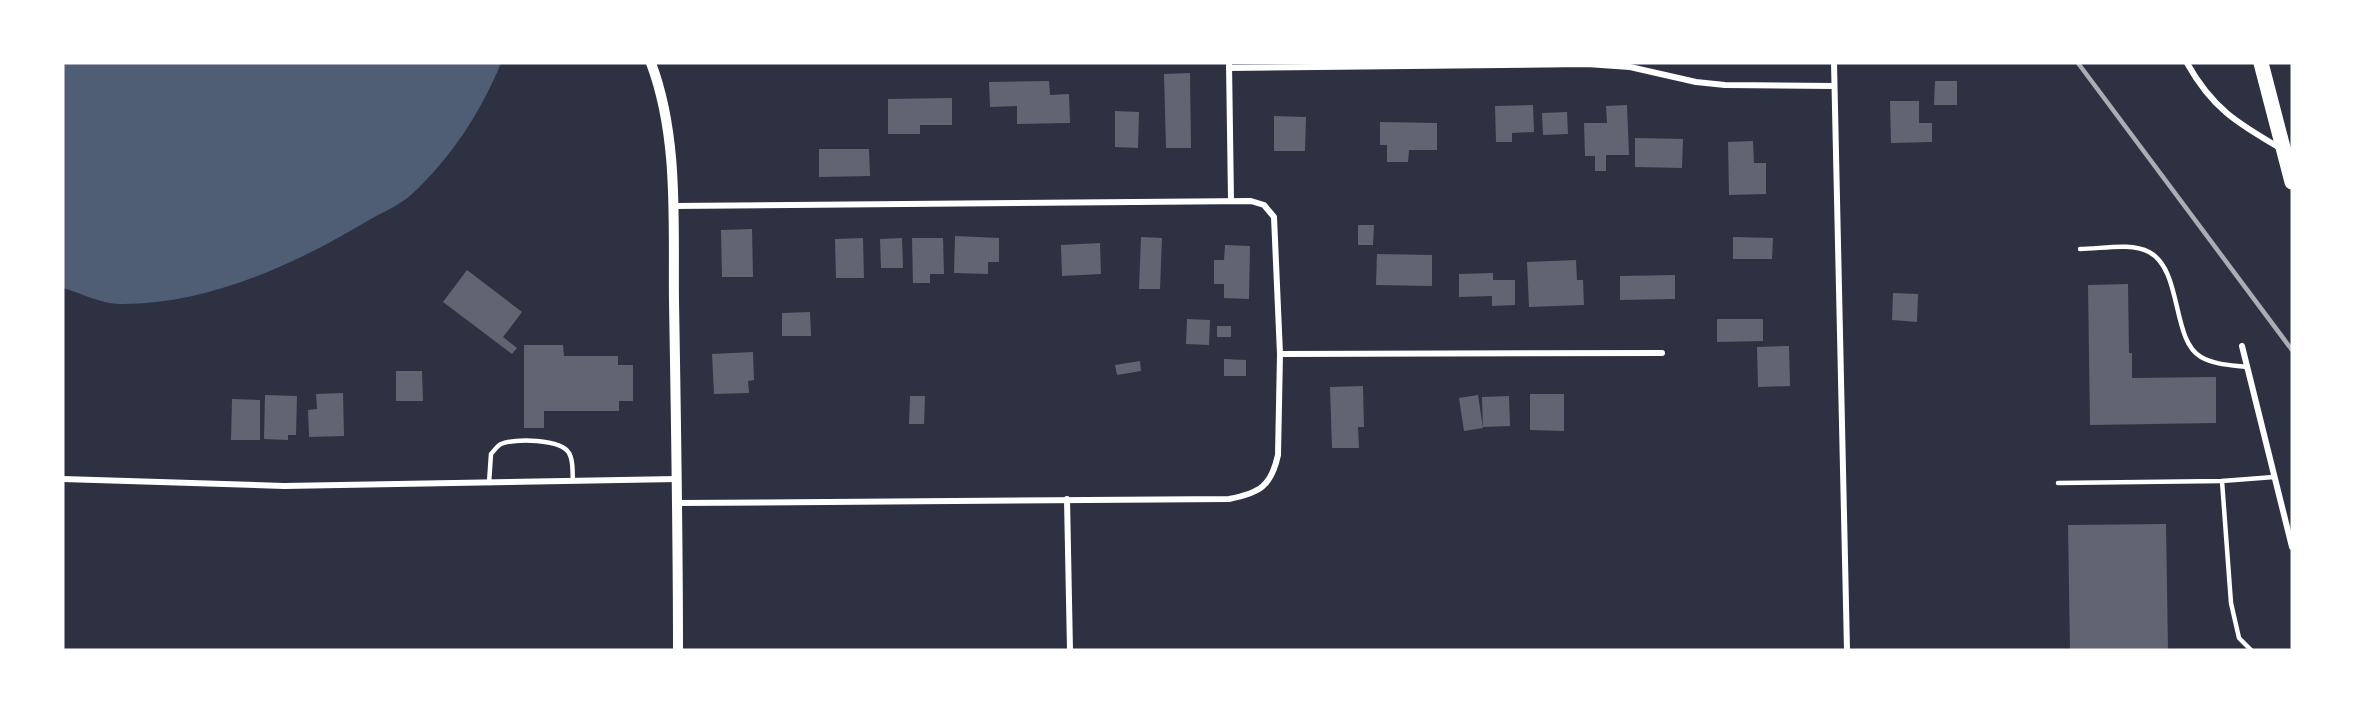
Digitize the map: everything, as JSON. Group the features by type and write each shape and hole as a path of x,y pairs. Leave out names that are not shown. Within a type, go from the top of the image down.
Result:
{"main road":[{"path":"2261,63 2292,182"}],"street":[{"path":"651,63 662,92 667,118 673,206 678,650"},
{"path":"1834,63 1847,650"},
{"path":"2187,63 2201,88 2233,121 2292,155"},
{"path":"1231,200 1229,66 1587,64 1630,67 1725,85 1834,86"},
{"path":"673,206 1251,201 1264,206 1274,218 1280,354 1278,455 1275,469 1267,483 1254,494 1229,499 678,503"},
{"path":"2242,346 2292,547"},
{"path":"1280,354 1662,353"},
{"path":"63,479 285,486 677,479"},
{"path":"1067,499 1070,650"}],"lane":[{"path":"2080,249 2137,248 2149,251 2157,258 2168,278 2187,341 2200,357 2217,363 2247,367"},
{"path":"489,483 491,454 501,444 514,442 557,444 568,450 572,459 573,481"},
{"path":"2058,483 2222,481 2274,477"},
{"path":"2222,481 2231,603 2239,638 2251,650"}],"water":[{"path":"63,63 501,63 484,99 452,150 426,180 402,202 312,252 250,279 185,297 153,302 113,304 63,288"}],"building":[{"path":"1190,73 1191,148 1166,148 1164,74"},
{"path":"1049,81 1050,95 1069,94 1070,123 1017,124 1017,106 990,107 989,82"},
{"path":"1935,81 1957,81 1957,105 1934,105"},
{"path":"952,98 952,125 920,125 920,134 888,134 888,99"},
{"path":"1890,101 1919,101 1919,123 1932,123 1932,142 1891,143"},
{"path":"1533,105 1534,132 1512,133 1512,142 1496,142 1495,106"},
{"path":"1627,105 1629,155 1606,155 1606,171 1595,171 1595,156 1585,156 1584,123 1607,123 1606,106"},
{"path":"1115,111 1139,112 1138,148 1115,147"},
{"path":"1567,112 1568,134 1543,135 1542,113"},
{"path":"1274,116 1306,117 1305,151 1274,151"},
{"path":"1380,122 1437,123 1437,150 1409,150 1408,162 1387,162 1387,145 1380,145"},
{"path":"1635,138 1683,139 1682,168 1635,167"},
{"path":"1753,141 1754,163 1766,163 1766,194 1729,195 1728,142"},
{"path":"819,149 869,149 870,176 819,177"},
{"path":"1358,225 1374,225 1373,245 1358,245"},
{"path":"752,229 753,277 722,277 721,230"},
{"path":"955,236 999,238 999,262 988,262 988,274 954,273"},
{"path":"1141,237 1162,238 1160,289 1139,289"},
{"path":"1733,237 1773,238 1772,259 1733,259"},
{"path":"863,238 864,278 836,278 835,239"},
{"path":"902,238 903,268 881,268 880,239"},
{"path":"912,238 943,238 944,274 930,274 930,283 913,283"},
{"path":"1100,243 1101,274 1062,276 1061,245"},
{"path":"1225,245 1250,246 1249,299 1224,298 1224,284 1214,284 1214,260 1224,260"},
{"path":"1377,254 1432,255 1432,286 1376,285"},
{"path":"1576,260 1577,280 1583,280 1584,305 1529,307 1527,262"},
{"path":"467,270 522,312 503,337 517,348 512,354 443,302"},
{"path":"1493,273 1493,280 1515,280 1515,305 1492,306 1492,296 1459,297 1459,274"},
{"path":"1675,275 1675,299 1620,300 1620,276"},
{"path":"2128,284 2129,353 2132,353 2132,378 2216,377 2216,423 2090,425 2088,285"},
{"path":"1893,293 1918,294 1917,322 1892,320"},
{"path":"810,312 811,336 782,336 782,313"},
{"path":"1187,319 1210,320 1209,345 1186,344"},
{"path":"1717,319 1763,319 1763,341 1717,342"},
{"path":"1217,326 1231,326 1231,337 1217,337"},
{"path":"524,345 563,345 564,356 618,356 618,365 633,365 633,401 619,401 619,411 544,411 544,428 524,428"},
{"path":"1789,346 1790,386 1758,387 1757,347"},
{"path":"753,352 754,380 748,381 749,393 714,394 712,354"},
{"path":"1224,359 1246,360 1246,376 1224,376"},
{"path":"1140,361 1141,371 1117,375 1115,365"},
{"path":"396,371 422,371 423,401 396,401"},
{"path":"1363,386 1364,427 1358,427 1359,448 1332,448 1330,387"},
{"path":"343,393 344,436 309,437 308,410 317,409 316,394"},
{"path":"1530,394 1564,394 1564,431 1530,430"},
{"path":"265,395 297,396 296,435 288,435 288,440 264,439"},
{"path":"1478,395 1483,428 1464,431 1459,398"},
{"path":"910,396 925,396 924,424 909,424"},
{"path":"1509,396 1510,426 1483,427 1482,397"},
{"path":"232,399 260,400 260,440 231,440"},
{"path":"2166,524 2168,650 2070,650 2068,525"}],"railway":[{"path":"2078,63 2292,350"}]}
